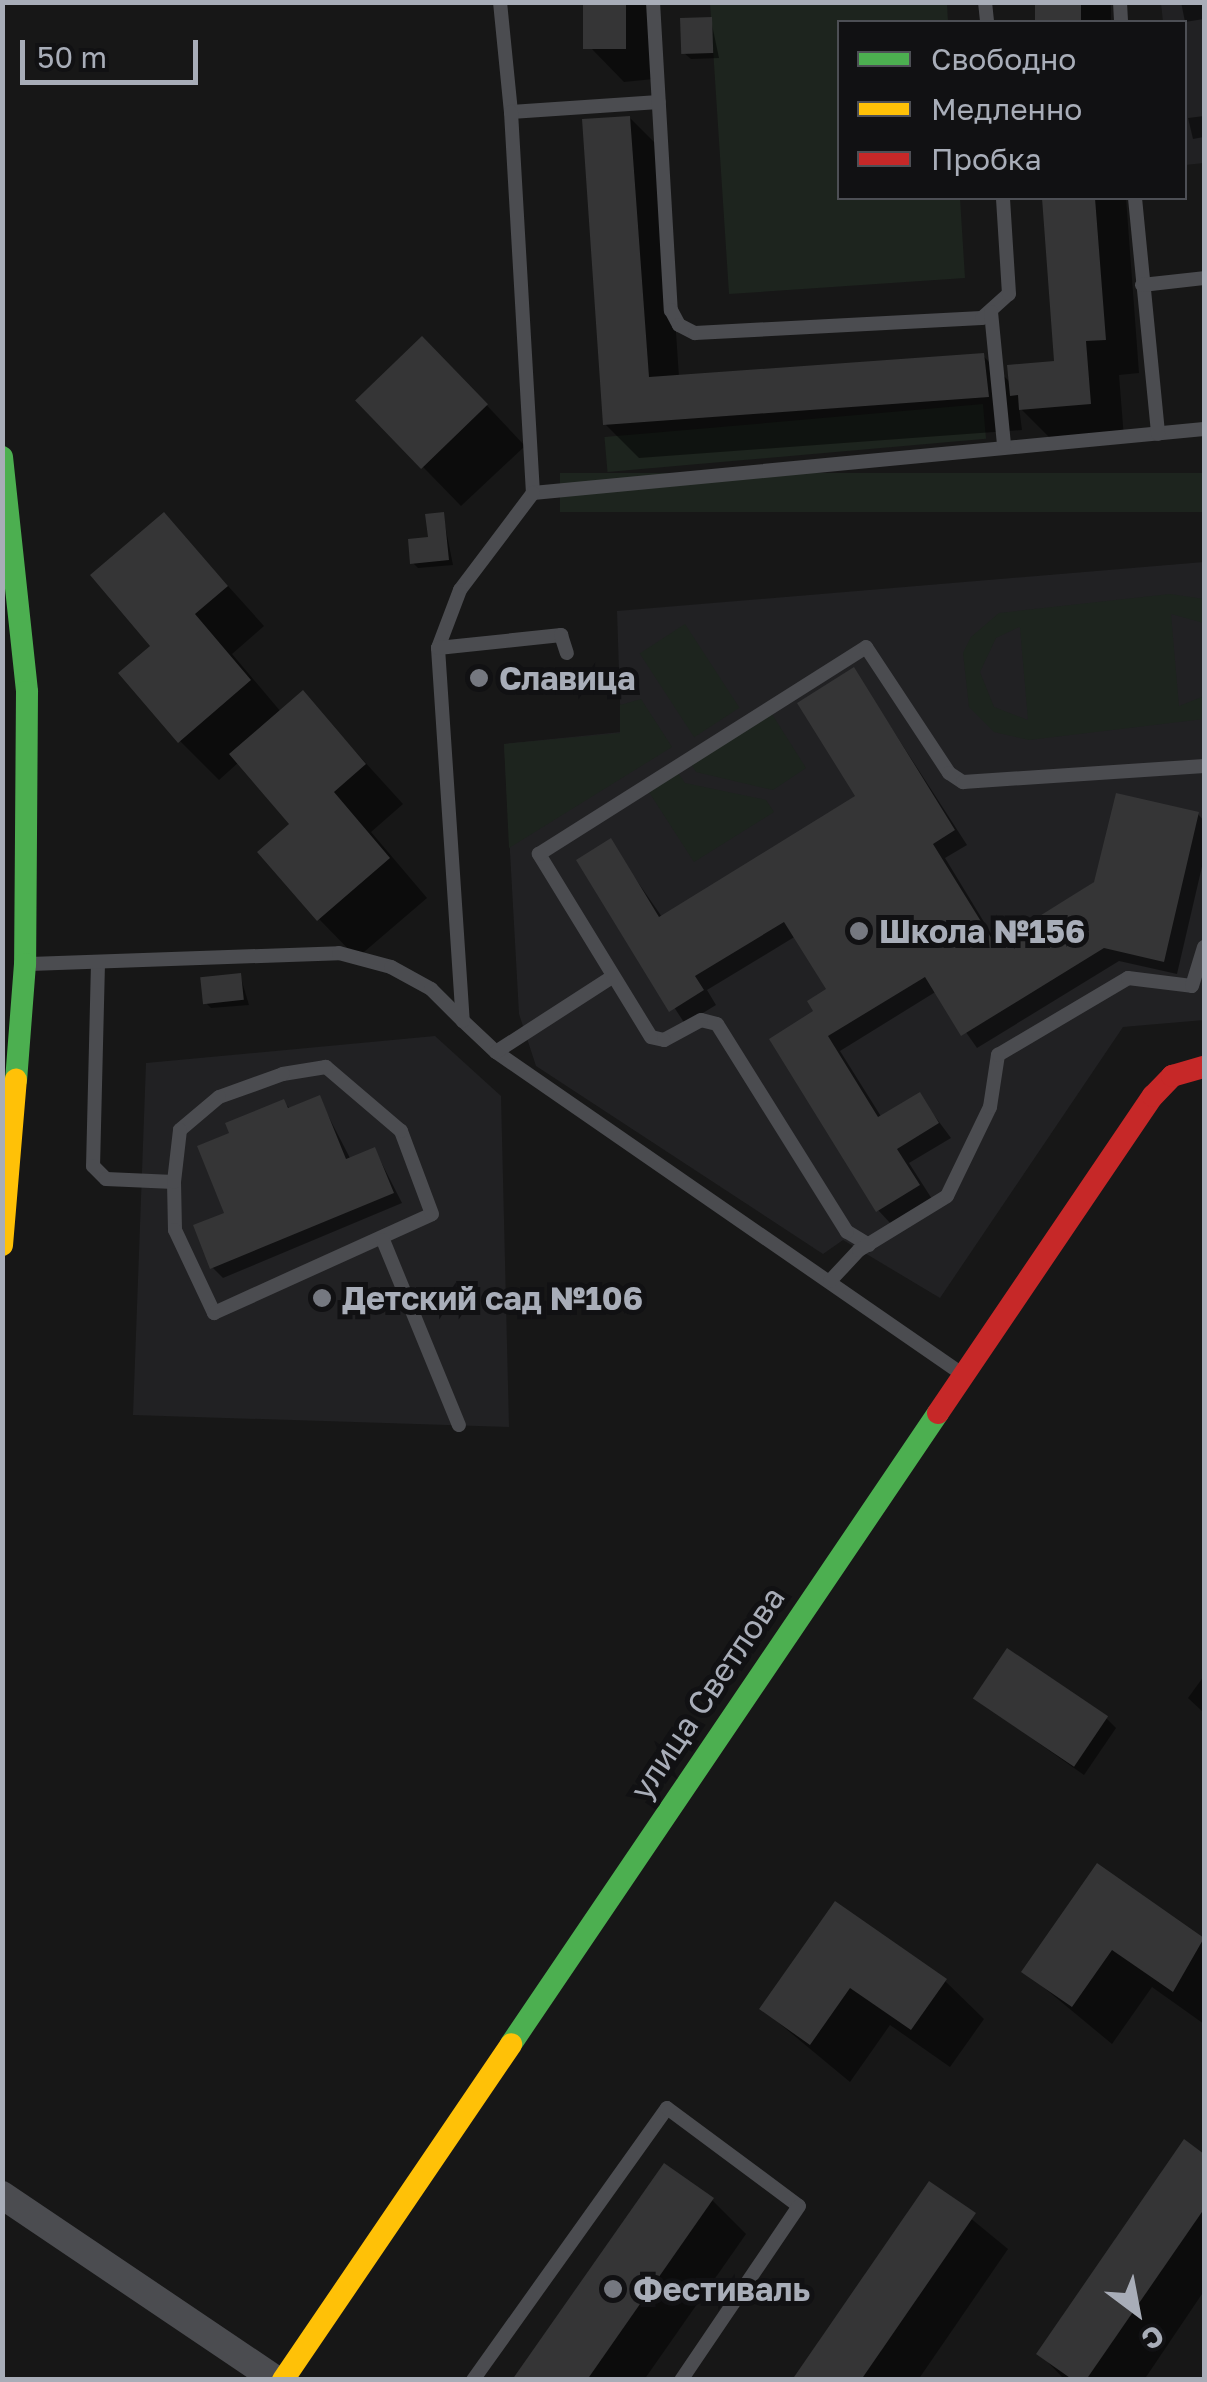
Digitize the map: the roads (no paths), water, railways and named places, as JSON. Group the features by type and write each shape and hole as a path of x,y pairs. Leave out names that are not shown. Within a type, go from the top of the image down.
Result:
{"street":[{"path":"2,457 8,551 27,692 25,964 2,1246"},
{"name":"улица Светлова","path":"279,2380 1152,1096 1172,1076 1204,1067"},
{"path":"2,2195 279,2380"}],"lane":[{"path":"464,1021 438,648 460,590 533,493 511,112 500,2"},
{"path":"653,2 671,310 679,325 696,333 990,312 1009,294 1003,200"},
{"path":"511,112 659,102"},
{"path":"1135,200 1158,434"},
{"path":"1142,284 1204,278"},
{"path":"990,312 1004,444"},
{"path":"533,493 1004,444 1204,429"},
{"path":"438,648 561,635 567,653"},
{"path":"869,1244 847,1232 717,1024 700,1020 657,1042 540,862 544,847 861,648 872,650 955,779 1204,766"},
{"path":"830,1280 869,1244 947,1196 990,1107 998,1055 1128,978 1192,986 1204,947"},
{"path":"25,964 339,954 418,981 496,1052 962,1374"},
{"path":"98,963 93,1166 106,1179 174,1182"},
{"path":"496,1052 612,976"},
{"path":"331,1068 401,1130 432,1205 424,1222 214,1313 175,1230 174,1182 180,1130 219,1098 283,1074 331,1068"},
{"path":"383,1240 459,1425"},
{"path":"472,2380 666,2108 799,2206 681,2380"}],"place":[{"name":"Славица","path":"479,678"},
{"name":"Школа №156","path":"859,931"},
{"name":"Детский сад №106","path":"322,1298"},
{"name":"Фестиваль","path":"613,2289"}]}
